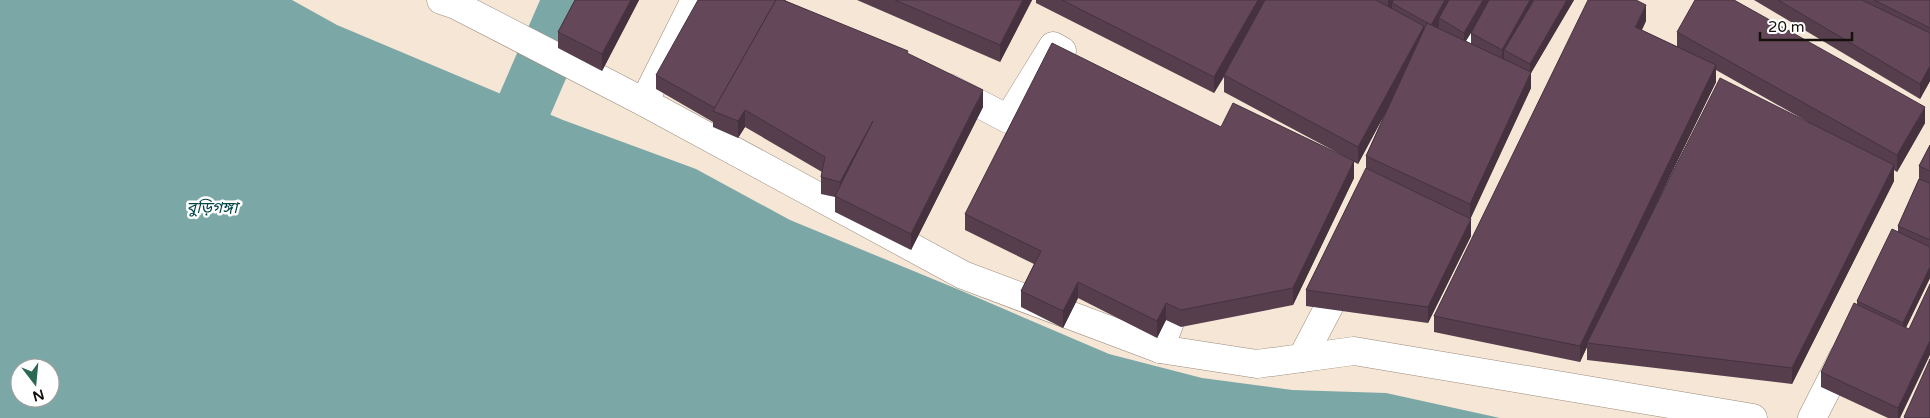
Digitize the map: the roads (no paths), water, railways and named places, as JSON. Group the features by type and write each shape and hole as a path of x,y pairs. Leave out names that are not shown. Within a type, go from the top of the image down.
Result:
{"street":[{"path":"441,0 456,5 644,102 963,275 1160,349 1257,364 1354,351 1752,418"},
{"path":"644,102 695,0"},
{"path":"1439,97 1491,0"},
{"path":"930,78 1008,119 1053,46 1088,64"},
{"path":"1302,358 1356,255"},
{"path":"1160,349 1191,267"},
{"path":"1812,418 1852,339"}],"water":[{"name":"বুড়িগঙ্গা","path":"0,0 292,0 337,25 563,120 696,169 790,220 1109,354 1202,378 1292,390 1386,393 1500,418 0,418"}],"waterway":[{"path":"497,175 570,0"}]}
